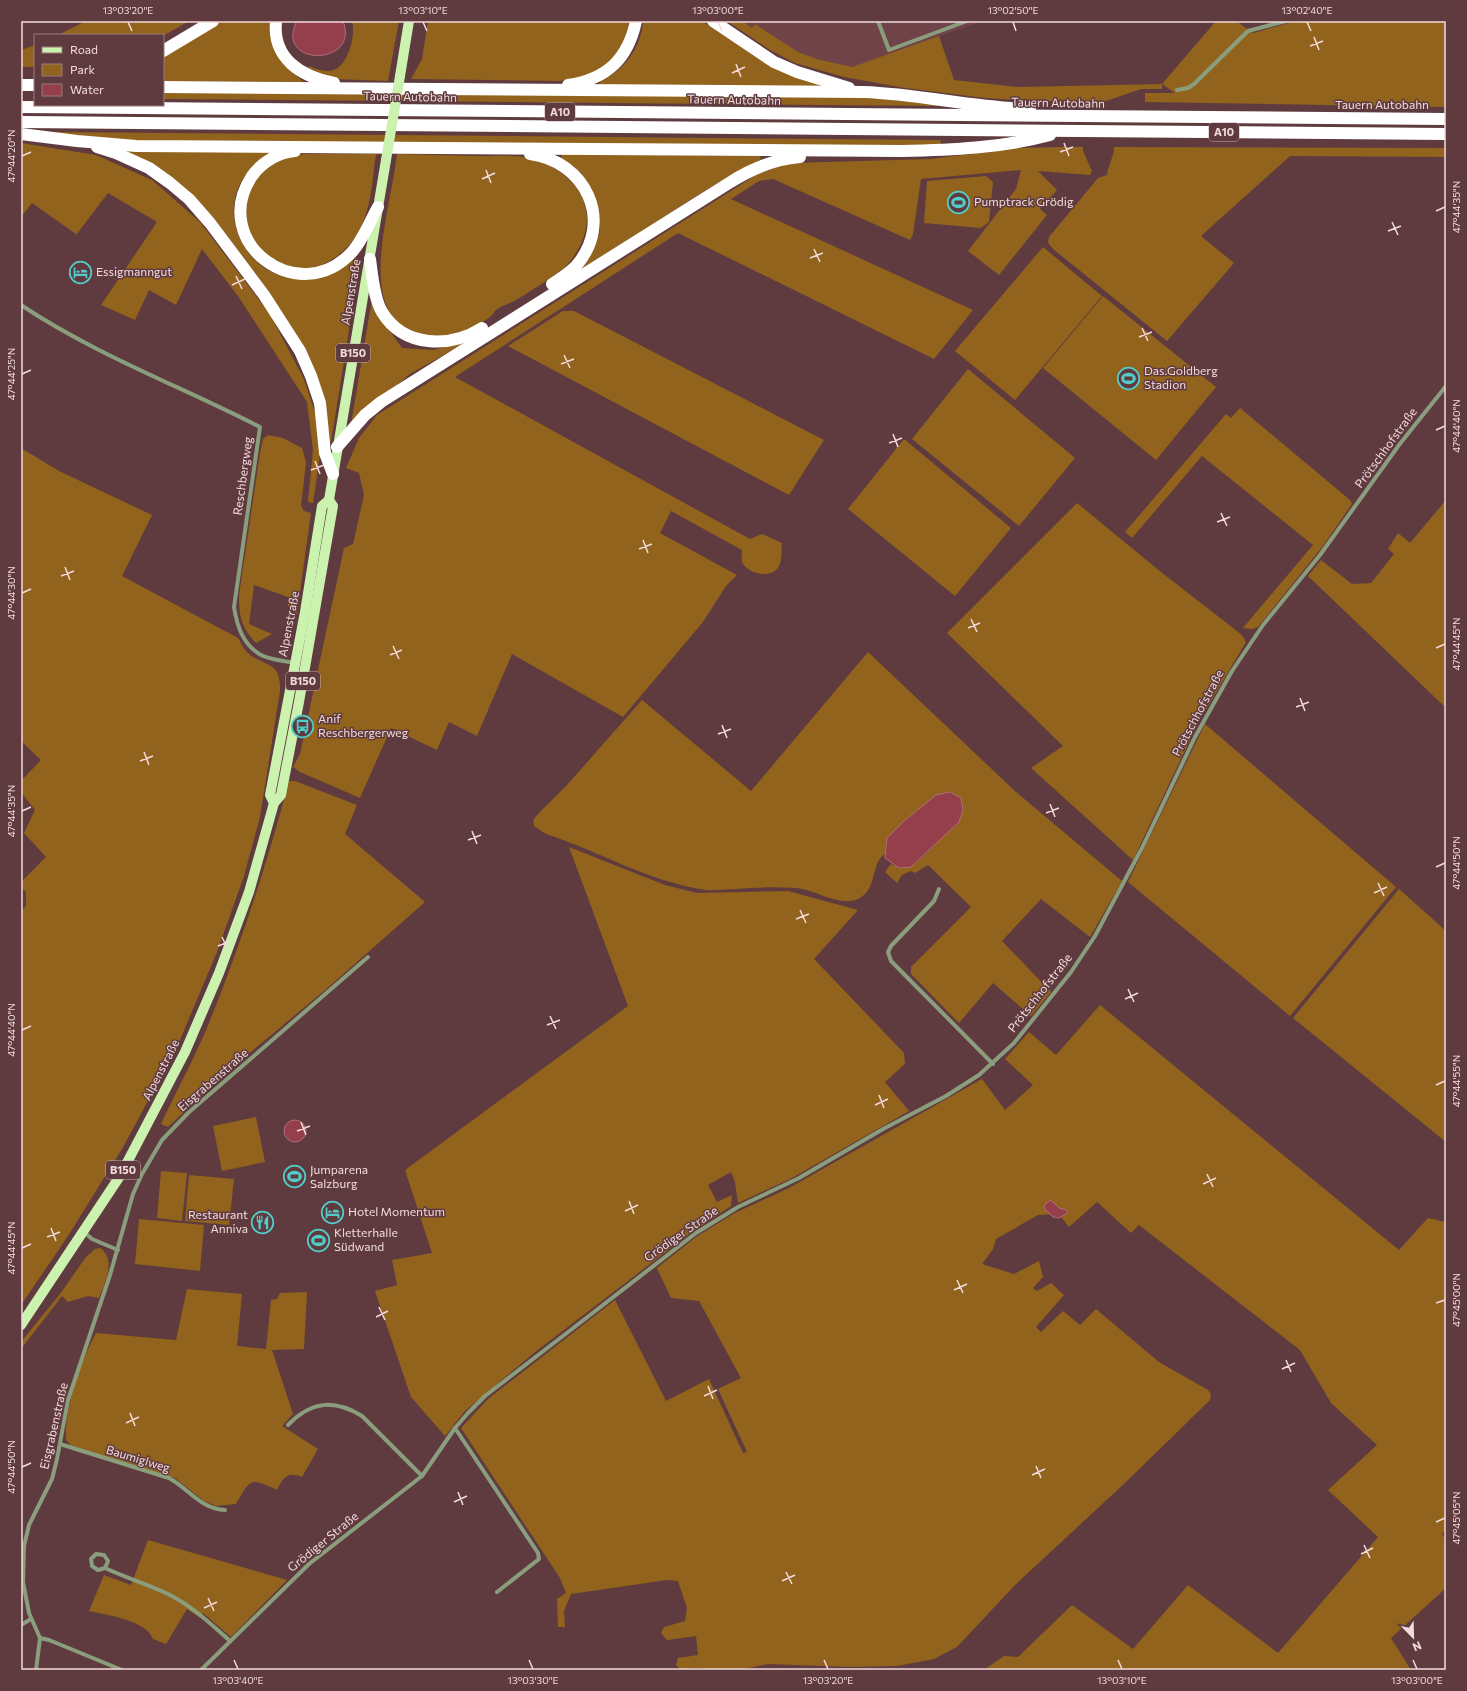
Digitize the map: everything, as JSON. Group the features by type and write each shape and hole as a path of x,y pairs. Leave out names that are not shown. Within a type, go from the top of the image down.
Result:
{"highway":[{"path":"164,50 213,21"},
{"path":"276,21 278,41 289,62 306,75 352,88"},
{"path":"536,90 576,84 605,73 617,62 626,50 636,21"},
{"path":"713,21 774,62 797,72 864,92"},
{"path":"21,85 34,85"},
{"path":"164,86 864,92 888,93 1002,107 1063,109 1098,117"},
{"name":"Tauern Autobahn","path":"21,107 1446,120"},
{"name":"A10","path":"21,122 1446,134"},
{"path":"21,134 136,146 320,146 818,151 929,150 1028,141 1065,131"},
{"path":"77,141 116,153 149,168 170,182 189,199 230,247 264,295 300,351 320,403 325,453 333,474"},
{"path":"320,146 288,152 274,157 256,170 244,188 240,209 243,231 254,250 270,265 286,272 308,274 330,268 352,252 378,207"},
{"path":"370,259 375,289 382,312 399,331 421,341 446,342 469,336 566,275 584,254 592,232 593,210 585,189 578,178 570,170 550,158 495,148"},
{"path":"337,447 365,415 381,402 729,182 747,172 777,161 805,156 818,151"}],"main road":[{"name":"Alpenstraße","path":"274,803 270,795 309,590 322,506 329,500 409,21"},
{"name":"Alpenstraße","path":"21,1325 120,1176 185,1052 219,973 249,892 274,803 281,795 300,702 333,506 329,500"}],"street":[{"path":"878,21 889,50 968,21"},
{"path":"1177,90 1188,88 1194,84 1248,31 1286,21"},
{"name":"Reschbergweg","path":"21,305 49,324 106,355 260,427 234,607 238,628 247,643 261,656 295,663"},
{"name":"Prötschhofstraße","path":"946,1096 979,1075 993,1064 1014,1043 1071,972 1095,936 1143,846 1195,737 1232,671 1263,626 1320,556 1399,446 1446,386"},
{"path":"939,889 934,901 891,946 888,952 892,961 993,1064"},
{"name":"Eisgrabenstraße","path":"40,1638 31,1619 23,1582 22,1558 24,1546 29,1525 52,1479 68,1400 118,1250 133,1194 142,1174 162,1140 218,1086 368,957"},
{"name":"Grödiger Straße","path":"201,1670 309,1564 422,1476 455,1428 485,1396 696,1233 738,1207 799,1178 883,1129 946,1096"},
{"path":"84,1232 92,1239 118,1250"},
{"path":"288,1425 297,1415 315,1406 333,1404 350,1409 362,1416 422,1476"},
{"path":"455,1428 538,1553 539,1559 497,1592"},
{"name":"Baumiglweg","path":"60,1444 168,1478 178,1483 204,1505 216,1510 225,1510"},
{"path":"105,1568 108,1561 104,1554 96,1554 91,1559 92,1566 98,1570 105,1568 168,1593 186,1604 230,1641"},
{"path":"21,1625 31,1619"},
{"path":"36,1670 40,1638 122,1670"}],"shaded area":[{"path":"742,21 983,21 852,67 817,59 798,52 755,24 752,28"}],"green space":[{"path":"86,21 189,21 164,35 164,34 60,34"},
{"path":"221,21 271,21 278,48 284,62 304,82 164,81 164,55"},
{"path":"352,21 399,21 388,81 332,79 309,71 309,66 326,71 336,69 341,65 348,54 352,40"},
{"path":"428,21 630,21 623,45 607,65 585,76 560,81 411,79 422,59"},
{"path":"643,21 702,21 763,61 831,86 599,85 600,80 617,71 630,57 639,39"},
{"path":"727,21 742,21 752,28 755,24 798,52 817,59 852,67 939,36 954,80 1018,87 1162,84 1162,89 1141,89 1106,101 1031,101 985,98 905,88 844,77 795,63 770,50"},
{"path":"1216,21 1236,21 1253,33 1296,21 1446,21 1446,107 1145,102 1145,93 1175,93 1162,84"},
{"path":"34,45 34,67 21,67 21,50"},
{"path":"164,90 848,96 942,104 942,106 164,99"},
{"path":"55,132 941,140 940,146 144,142 55,134"},
{"path":"21,143 96,155 152,180 200,222 269,313 303,377 318,421 320,454 313,503 308,502 313,450 307,402 238,296 202,249 176,305 149,290 135,320 101,305 157,222 108,193 73,239 76,234 32,203 21,217"},
{"path":"1083,147 1083,151 1092,171 1090,175 1038,171 1057,190 1040,209 1047,215 999,275 968,251 1016,189 1021,170 921,179 913,234 910,240 773,179 759,181 731,199 973,310 934,359 678,233 455,377 750,539 762,534 782,543 780,564 776,570 768,574 758,573 748,569 742,562 742,550 671,511 660,533 737,575 726,586 703,622 623,717 512,654 477,736 449,722 437,750 391,728 360,798 300,772 293,767 300,754 344,548 353,544 364,495 359,473 346,468 359,438 377,415 756,175 779,166 792,163 930,159 1017,148"},
{"path":"1114,147 1446,148 1446,157 1290,156 1201,236 1234,263 1167,341 1053,249 1048,243 1049,237 1098,178 1107,175"},
{"path":"115,149 273,150 254,166 242,181 234,201 234,217 237,232 244,246 254,259 266,268 280,275 307,279 322,275 355,257 360,261 331,442 329,441 298,338 256,274 194,197"},
{"path":"304,154 377,154 367,210 362,225 354,239 343,251 329,261 319,266 302,269 293,268 276,262 255,246 250,237 247,226 246,204 253,182 259,173 267,166 289,156"},
{"path":"397,154 517,156 539,161 556,169 569,179 579,191 585,204 587,219 585,234 578,249 567,265 557,273 542,284 498,309 481,323 460,332 438,337 416,334 406,329 396,321 388,310 383,293 381,274 381,254"},
{"path":"562,154 760,156 761,159 719,182 575,273 595,246 600,230 599,216 561,159"},
{"name":"Pumptrack Grödig","path":"986,176 993,182 989,222 981,228 924,223 927,181"},
{"path":"1043,247 1102,296 1015,400 955,351"},
{"name":"Das.Goldberg Stadion","path":"1103,296 1216,387 1156,460 1043,368"},
{"path":"372,299 381,319 402,348 433,350 460,343 461,345 410,374 351,424"},
{"path":"563,311 574,311 824,440 789,495 508,346"},
{"path":"968,369 1075,458 1019,526 912,439"},
{"path":"1240,408 1350,500 1352,504 1323,546 1258,627 1252,629 1243,628 1313,545 1202,456 1132,538 1125,532 1226,414 1231,418"},
{"path":"268,435 283,438 302,448 306,462 301,506 304,511 311,513 297,614 288,606 288,597 254,585 249,624 272,634 256,643 247,632 242,621 240,615 239,595 260,453 263,439"},
{"path":"904,439 1011,528 955,596 848,509"},
{"path":"21,448 59,471 152,515 122,576 238,638 249,654 276,670 280,682 280,691 260,817 244,876 217,952 177,1047 122,1149 68,1236 21,1305 21,911 26,906 26,892 21,887 21,882 46,857 24,833 35,810 21,792 21,781 41,760 21,741"},
{"path":"1446,500 1446,708 1308,576 1321,560 1352,584 1371,583 1394,554 1388,549 1398,533 1410,543"},
{"path":"1077,503 1161,572 1242,635 1246,642 1198,723 1133,860 1031,768 1063,746 947,633"},
{"path":"868,652 1016,792 1122,881 1090,937 1041,899 1002,941 1051,992 1031,1016 993,983 959,1023 911,974 911,967 971,907 928,865 915,873 911,871 902,875 897,883 885,872 891,864 898,867 905,867 917,862 937,842 918,811 903,822 887,838 885,854 880,858 877,864 869,889 858,899 851,901 835,900 797,888 774,887 706,890 685,886 644,873 546,834 534,826 533,820 539,813 567,785 642,700 751,791"},
{"path":"1205,724 1396,887 1290,1016 1128,882"},
{"path":"289,781 295,781 357,805 345,834 425,902 324,991 222,1076 168,1127 161,1124 204,1036 232,964 272,843"},
{"path":"569,847 665,885 697,893 788,891 858,910 814,959 904,1053 905,1064 885,1082 909,1111 792,1178 738,1203 735,1182 731,1172 708,1185 717,1202 732,1195 731,1206 688,1235 535,1352 465,1411 445,1436 411,1397 375,1291 397,1285 392,1260 432,1253 405,1170 628,1006"},
{"path":"1399,889 1446,931 1446,1142 1293,1018"},
{"path":"1100,1005 1399,1250 1428,1218 1446,1222 1446,1530 1442,1534 1446,1540 1446,1588 1391,1638 1411,1670 984,1670 1004,1656 1018,1657 1072,1605 1133,1649 1188,1585 1278,1653 1378,1537 1328,1490 1377,1445 1331,1403 1300,1350 1139,1225 1131,1233 1097,1202 1069,1227 1059,1214 1038,1215 996,1239 993,1249 982,1264 1014,1274 1039,1261 1043,1277 1033,1288 1037,1291 1051,1283 1064,1295 1036,1327 1041,1332 1063,1311 1080,1325 1096,1309 1159,1362 1208,1390 1211,1394 1210,1400 1126,1482 1015,1585 957,1647 934,1659 897,1666 849,1667 768,1664 740,1670 701,1670 701,1668 681,1670 676,1665 678,1658 698,1655 696,1636 667,1640 661,1633 664,1627 685,1621 687,1608 678,1581 667,1580 571,1594 564,1611 565,1627 558,1627 557,1599 566,1593 560,1578 461,1428 488,1399 615,1300 666,1401 709,1379 743,1453 747,1452 718,1389 741,1378 699,1301 671,1298 657,1268 696,1237 733,1214 789,1188 982,1079 1005,1110 1033,1085 1005,1059 1029,1032 1056,1055"},
{"path":"256,1117 265,1162 222,1171 213,1126"},
{"path":"161,1171 187,1173 182,1221 157,1218"},
{"path":"189,1175 234,1179 229,1225 185,1221"},
{"path":"139,1219 204,1225 200,1271 135,1264"},
{"path":"100,1248 105,1253 109,1265 99,1298 88,1296 68,1302 62,1296 21,1349 21,1342 60,1294 86,1257 95,1249"},
{"path":"187,1289 242,1294 237,1346 266,1349 271,1300 277,1299 280,1293 307,1292 304,1349 272,1350 293,1414 282,1426 318,1449 302,1477 297,1475 289,1475 281,1482 277,1490 261,1483 252,1483 248,1485 236,1504 216,1506 204,1501 175,1478 99,1455 71,1445 66,1440 68,1414 75,1385 79,1371 96,1333 176,1340"},
{"path":"148,1540 287,1580 231,1637 203,1613 200,1618 187,1609 166,1644 153,1639 143,1627 125,1619 89,1611 104,1575 131,1585"}],"water":[{"path":"297,21 343,21 345,36 340,47 330,53 318,56 306,53 297,47 293,36"},
{"path":"950,792 961,798 963,810 959,822 911,867 899,868 885,858 887,838 903,822 936,795"},
{"path":"295,1120 303,1123 306,1131 303,1139 295,1142 287,1139 284,1131 287,1123"},
{"path":"1051,1200 1059,1208 1067,1210 1067,1213 1059,1218 1053,1217 1044,1208 1045,1204"}],"place":[{"name":"Pumptrack Grödig","path":"958,202"},
{"name":"Essigmanngut","path":"81,272"},
{"name":"Das.Goldberg Stadion","path":"1129,378"},
{"name":"Anif Reschbergerweg","path":"303,726"},
{"name":"Jumparena Salzburg","path":"294,1177"},
{"name":"Hotel Momentum","path":"333,1212"},
{"name":"Restaurant Anniva","path":"263,1222"},
{"name":"Kletterhalle Südwand","path":"319,1240"}]}
